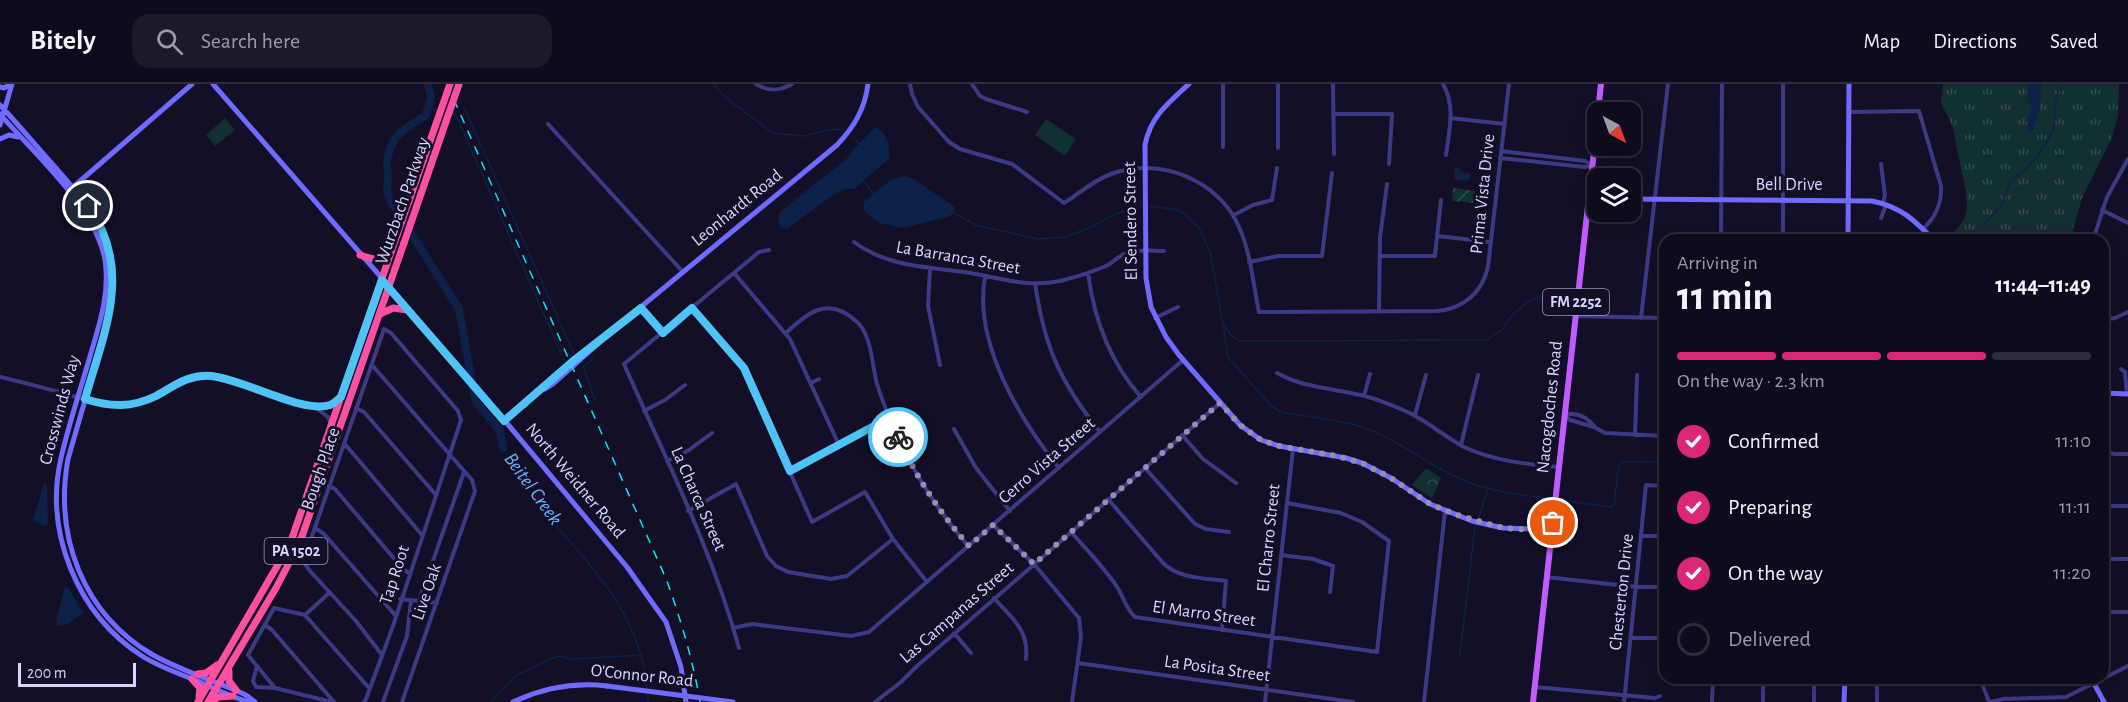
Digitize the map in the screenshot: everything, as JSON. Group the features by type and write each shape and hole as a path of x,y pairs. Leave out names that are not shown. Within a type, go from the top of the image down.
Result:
{"highway":[{"name":"Wurzbach Parkway","path":"209,682 287,551 299,522 450,84"},
{"name":"Wurzbach Parkway","path":"218,686 276,588 300,542 459,84"},
{"path":"360,255 377,260 385,257 392,249"},
{"path":"380,314 393,308 407,310"},
{"path":"198,702 200,688 195,676 207,673 222,661"},
{"path":"210,702 235,693 229,681 230,668"},
{"path":"198,702 209,682"},
{"path":"210,702 218,686"}],"main road":[{"name":"Nacogdoches Road","path":"1599,102 1601,84"},
{"name":"Nacogdoches Road","path":"1592,168 1593,156"},
{"name":"Nacogdoches Road","path":"1533,702 1587,207"}],"street":[{"path":"0,87 4,88 11,84"},
{"path":"0,125 11,84"},
{"path":"71,189 192,84"},
{"name":"North Weidner Road","path":"213,84 407,310 480,391 609,544 662,613 674,643 686,702"},
{"path":"756,84 772,90 785,88 792,84"},
{"name":"Leonhardt Road","path":"504,421 572,362 837,146 860,115 868,84"},
{"path":"910,84 918,107 949,142 960,149 1012,164 1064,203 1112,174 1145,169 1168,171 1199,182 1218,196 1234,215 1244,239 1259,312 1379,311 1380,256 1387,184"},
{"path":"972,84 980,96 1027,112"},
{"name":"El Sendero Street","path":"1190,84 1163,107 1152,123 1145,145 1147,292 1155,318 1183,360 1240,425 1253,435 1270,443 1362,463 1376,469 1445,511 1488,525 1531,530 1544,527 1552,531"},
{"path":"1223,84 1223,147"},
{"path":"1278,84 1278,148"},
{"path":"1333,84 1334,154"},
{"path":"1443,84 1450,101 1446,155"},
{"name":"Prima Vista Drive","path":"1379,311 1443,310 1468,300 1481,286 1486,277 1491,242 1509,84"},
{"path":"1641,318 1668,84"},
{"path":"1722,84 1722,234"},
{"path":"1783,84 1784,234"},
{"path":"1848,234 1849,84"},
{"path":"2,111 21,137 71,189"},
{"path":"2,111 71,189"},
{"path":"1849,111 1919,111 1941,186 1936,213 1923,229"},
{"path":"1333,114 1392,114 1389,164"},
{"path":"1450,118 1505,124"},
{"path":"548,124 683,272"},
{"path":"0,139 9,135 21,137"},
{"path":"1501,152 1585,160 1592,165"},
{"path":"1500,158 1585,167 1592,165"},
{"path":"2095,234 2107,197 2126,167 2128,159"},
{"path":"1881,164 1885,195 1881,218"},
{"path":"1234,215 1253,205 1272,200 1277,168"},
{"path":"1249,262 1278,256 1322,256 1332,174"},
{"name":"Crosswinds Way","path":"71,189 94,227 110,270 103,312 82,398 59,469 57,506 59,529 73,576 92,608 114,628 144,649 209,682"},
{"name":"Bell Drive","path":"1641,199 1848,199 1885,204 1902,212 1928,234"},
{"path":"1380,256 1435,256 1442,200"},
{"path":"2102,210 2128,223"},
{"path":"1437,236 1491,242"},
{"name":"La Barranca Street","path":"854,242 880,258 1007,282 1035,283 1057,281 1088,273 1127,253 1164,251"},
{"path":"641,308 663,333 759,252 769,250"},
{"path":"930,269 928,306 940,365"},
{"path":"734,273 786,333 839,446"},
{"path":"1088,273 1094,309 1107,346 1141,397"},
{"path":"985,277 982,290 983,306 998,365 1021,415 1059,468"},
{"path":"1035,283 1042,324 1055,363 1075,400 1100,432"},
{"path":"1155,318 1178,307"},
{"path":"692,308 744,368 812,522 865,492 893,539 927,582"},
{"path":"786,333 812,311 823,308 839,311 857,321 867,335 877,384 889,418 910,462 926,490 969,546"},
{"path":"2109,319 2128,312"},
{"path":"1575,316 1659,318"},
{"name":"Bough Place","path":"329,593 305,564 307,550 384,329 391,333 458,411 461,420"},
{"name":"La Charca Street","path":"663,333 624,364 710,559 738,648"},
{"name":"Cerro Vista Street","path":"733,628 752,624 858,636 872,630 1183,360"},
{"path":"371,364 464,472 419,601"},
{"path":"2121,369 2124,372 2126,394 2122,402"},
{"path":"1277,373 1296,383 1364,396 1397,407 1461,445 1501,460 1558,467"},
{"path":"1364,396 1370,374"},
{"path":"1415,416 1426,375"},
{"path":"1461,445 1478,375"},
{"path":"1635,435 1637,375"},
{"path":"0,377 110,406 136,404 157,395 177,382 209,376 226,378 314,407 328,417 331,425"},
{"path":"811,383 819,379"},
{"path":"644,411 665,400 685,385"},
{"path":"2109,393 2126,394"},
{"path":"314,407 330,405 341,397"},
{"name":"Las Campanas Street","path":"875,702 901,682 907,674 1220,403"},
{"path":"356,408 364,412 436,495"},
{"path":"1563,416 1605,433 1659,436"},
{"path":"790,471 889,418"},
{"name":"Tap Root","path":"364,702 461,420"},
{"path":"954,429 976,468 1010,511"},
{"path":"666,461 689,450 712,433"},
{"path":"1182,435 1203,459 1236,483"},
{"path":"344,443 422,535"},
{"name":"El Charro Street","path":"1265,702 1293,449"},
{"path":"2109,453 2128,454"},
{"path":"1145,468 1195,524 1206,529 1229,532"},
{"name":"Live Oak","path":"402,702 476,491 472,480 464,472"},
{"path":"688,511 736,484 767,556 776,566 788,572 831,579 847,576 893,539"},
{"name":"Chesterton Drive","path":"1624,702 1646,485 1659,486"},
{"path":"329,486 335,489 403,569 409,573"},
{"path":"1108,499 1172,571 1226,581 1222,630"},
{"name":"El Marro Street","path":"1071,532 1115,584 1128,610 1135,617 1377,652 1389,541 1362,522 1341,513 1287,503"},
{"path":"2109,506 2128,506"},
{"path":"1424,702 1445,511"},
{"path":"993,525 1034,564 1079,618 1082,637 1072,702"},
{"path":"315,528 324,534 395,615"},
{"path":"1642,536 1659,536"},
{"path":"1281,555 1313,559 1333,566 1330,592"},
{"path":"2109,559 2128,559"},
{"path":"1546,577 1636,587 1659,587"},
{"path":"305,615 329,593 356,621 382,655"},
{"path":"994,598 1024,634 1027,647 1026,659"},
{"path":"400,599 437,603"},
{"path":"383,702 407,636 411,601"},
{"path":"275,688 248,656 274,608 305,615 369,689"},
{"path":"2109,612 2128,612"},
{"path":"264,625 272,630 333,702"},
{"path":"954,633 971,653"},
{"path":"1631,638 1659,638"},
{"name":"La Posita Street","path":"1078,663 1353,702"},
{"path":"257,666 254,686 275,688 333,702"},
{"path":"2109,674 2128,666"},
{"path":"209,682 255,702"},
{"name":"O'Connor Road","path":"513,702 526,696 565,686 592,684 733,702"},
{"path":"1712,702 1713,684"},
{"path":"1763,684 1763,702"},
{"path":"1814,684 1814,702"},
{"path":"1844,702 1845,684"},
{"path":"1877,684 1877,702"},
{"path":"1982,684 1990,702 2004,699 2071,696 2088,684"},
{"path":"2094,684 2104,702"},
{"path":"1534,687 1625,696 1655,698 1660,696"},
{"path":"235,693 250,702"}],"green space":[{"path":"1943,84 2119,84 2118,116 2111,140 2082,198 2072,234 1953,234 1965,218 1966,192 1952,125 1941,103"},
{"path":"225,118 235,130 215,146 206,135"},
{"path":"1046,119 1076,139 1065,156 1035,135"},
{"path":"1453,188 1475,191 1474,203 1452,201"},
{"path":"1426,468 1441,478 1432,498 1412,485"}],"water":[{"path":"2030,84 2041,84 2041,90 2038,116 2030,134 2027,121 2032,109 2027,100 2027,94"},
{"path":"875,127 883,132 887,140 889,159 854,189 844,189 833,195 787,229 780,227 778,216 781,211 850,156"},
{"path":"1455,167 1461,168 1460,172 1470,173 1469,181 1454,179"},
{"path":"905,176 914,179 955,207 954,213 948,217 902,228 879,223 863,210 864,202 878,190 888,182"},
{"path":"44,483 47,484 48,524 46,526 33,521"},
{"path":"65,587 68,587 83,613 68,624 57,626 56,621"}],"waterway":[{"name":"Beitel Creek","path":"428,84 431,98 426,115 399,134 391,145 387,163 388,194 459,309 474,394 477,403 500,431 503,448"},
{"path":"713,84 726,98 773,133 804,136 827,130 843,129"},
{"path":"1985,224 2002,204 2011,179 2029,165 2050,136 2053,130 2057,95 2063,86"},
{"path":"463,105 574,354"},
{"path":"429,108 439,111"},
{"path":"452,114 456,115 560,351 562,350"},
{"path":"853,137 859,144"},
{"path":"864,181 873,194"},
{"path":"954,213 976,225 1038,239 1066,237 1113,215 1140,206"},
{"path":"1150,206 1179,210 1198,226 1210,251 1223,324 1231,335 1240,341 1486,340 1501,331 1513,314 1530,300 1548,295 1570,294"},
{"path":"1223,324 1228,357 1270,405 1281,412 1362,427 1468,482 1504,492 1554,499"},
{"path":"583,367 592,360 594,355"},
{"path":"583,366 595,399"},
{"name":"Beitel Creek","path":"503,448 532,495 605,584 620,607 642,658 647,689"},
{"path":"1559,500 1611,507 1614,504 1619,464 1622,462 1659,462"},
{"path":"1479,517 1488,489"},
{"path":"1460,655 1475,527"},
{"path":"491,702 517,675 557,656 573,659 642,655"},
{"name":"Beitel Creek","path":"648,694 648,702"}],"railway":[{"path":"447,84 667,581 686,641 700,702"}],"way so far":[{"path":"898,437 932,499 969,546 993,525 1034,564 1220,403 1240,425 1261,440 1279,446 1337,456 1362,463 1391,478 1430,504 1472,521 1503,528 1531,530 1546,527 1552,531 1553,523"}],"route":[{"path":"88,206 106,237 113,269 110,314 85,399 100,404 110,406 136,404 157,395 177,382 209,376 226,378 314,407 330,405 341,397 382,280 504,421 572,362 641,308 663,333 692,308 744,368 790,471 889,418 898,437"}]}
